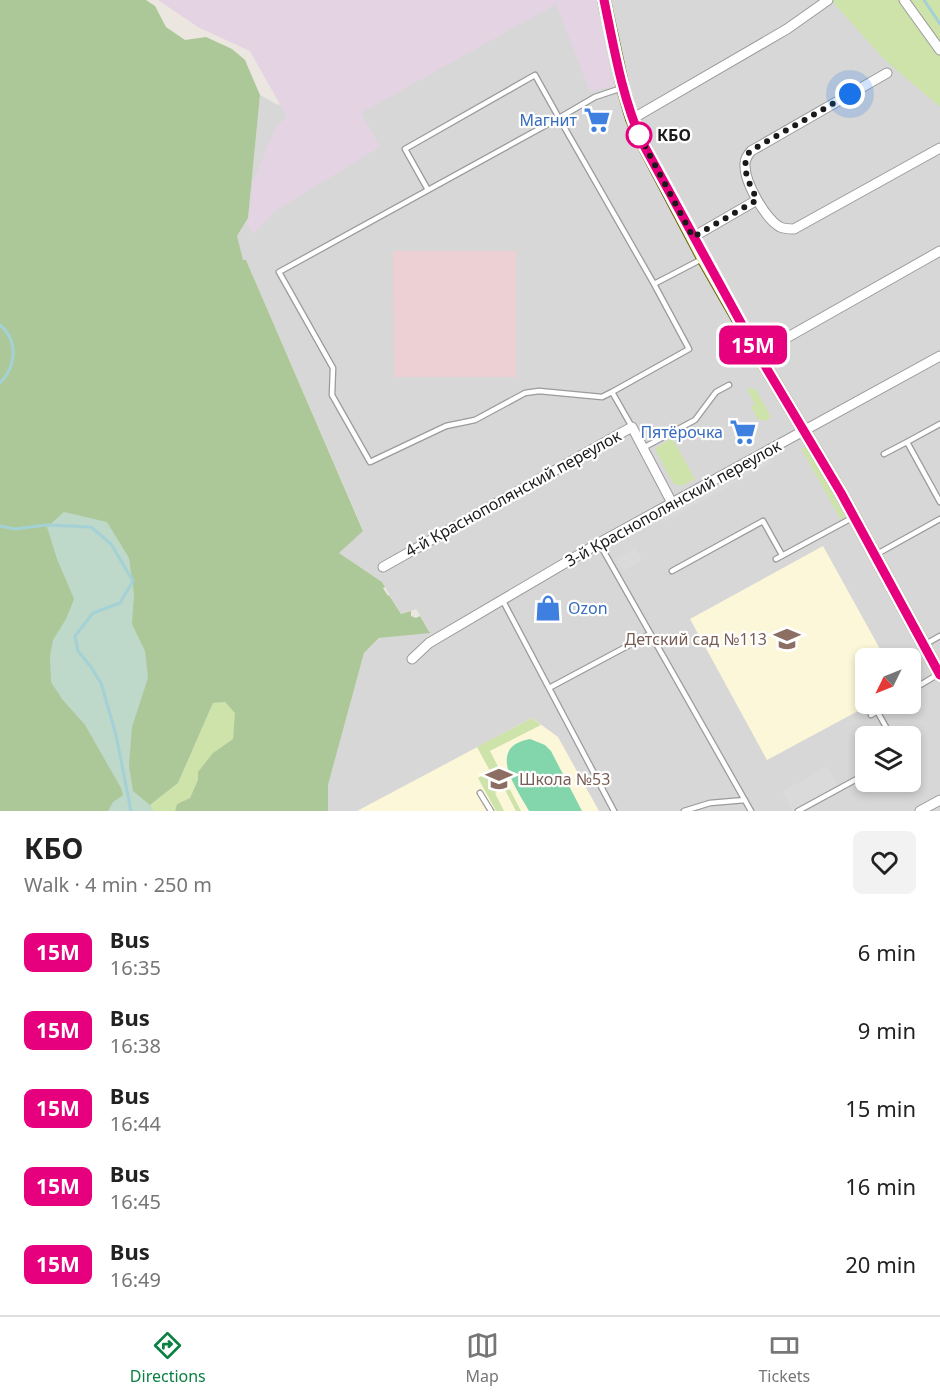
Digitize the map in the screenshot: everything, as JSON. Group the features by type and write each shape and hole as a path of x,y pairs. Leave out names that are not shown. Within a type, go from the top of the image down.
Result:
{"main road":[{"path":"604,0 632,119 653,165 703,258 854,517 940,674"}],"street":[{"path":"632,119 787,29 828,0"},
{"path":"904,0 940,50"},
{"path":"887,73 750,151 744,166 747,178 768,217 778,226 794,229 940,148"},
{"path":"693,237 757,200"},
{"path":"758,354 940,251"},
{"name":"3-й Краснополянский переулок","path":"412,659 429,643 599,543 940,356"},
{"name":"4-й Краснополянский переулок","path":"383,567 632,427 672,503"},
{"path":"920,811 938,805"}],"lane":[{"path":"428,190 405,149 536,75 559,118 654,284 689,349 602,397 538,391 525,393 475,420 446,426 370,462 332,395 333,368 279,272 559,118 595,97 623,88"},
{"path":"654,284 703,258"},
{"path":"643,448 695,420 716,392 729,385"},
{"path":"612,392 632,427"},
{"path":"884,454 940,424"},
{"path":"907,442 940,502"},
{"path":"776,559 854,517"},
{"path":"875,555 940,519"},
{"path":"672,571 763,521 782,555"},
{"path":"599,543 751,811"},
{"path":"502,601 614,811"},
{"path":"549,688 650,633"},
{"path":"924,646 940,636"},
{"path":"921,685 940,674"},
{"path":"798,811 855,780"},
{"path":"480,793 491,811"},
{"path":"684,811 710,803 745,800"}],"shaded area":[{"path":"158,0 596,0 613,86 590,91 556,4 361,113 380,147 275,211 253,234 246,222 249,218 253,182 276,126 287,117 250,51 198,27"},
{"path":"169,0 940,0 940,811 328,811 328,785 364,653 380,638 430,632 416,609 401,614 382,582 339,553 363,530 246,260 243,261 239,250 237,236 248,218 260,95 278,105 282,103 256,45"},
{"path":"393,251 516,251 516,377 394,377"},
{"path":"768,456 772,462 663,522 660,515"},
{"name":"Детский сад №113","path":"823,546 879,648 855,648 855,713 767,760 690,619"},
{"path":"636,548 642,560 623,571 616,559"},
{"name":"Школа №53","path":"532,718 558,737 599,811 357,811"},
{"path":"827,766 838,786 793,811 782,792"}],"green space":[{"path":"0,0 146,0 155,6 166,27 185,40 206,37 232,49 245,60 260,95 248,218 237,236 243,260 246,260 363,531 339,553 382,582 385,587 383,588 401,614 411,611 411,616 416,618 420,616 430,633 379,638 364,653 328,785 328,811 175,811 177,804 190,798 198,780 198,772 213,753 233,739 235,713 225,702 213,703 178,783 150,805 153,811 0,811"},
{"path":"831,0 940,0 940,107 885,60"},
{"path":"747,389 756,390 771,417 766,421 758,419 751,407 755,404"},
{"path":"672,438 695,479 681,486 673,483 656,451 656,448"},
{"path":"801,448 807,448 845,517 841,520"},
{"path":"64,512 107,522 129,558 134,594 132,624 145,651 148,678 132,727 129,766 133,791 150,805 153,811 108,811 113,802 123,795 121,788 85,725 62,699 51,682 50,656 53,640 66,619 74,599 57,559 47,527"},
{"path":"225,702 236,713 233,739 213,753 190,798 177,804 175,811 153,811 150,805 178,783 213,703"},
{"path":"532,718 541,725 490,751 521,811 516,811 504,788 495,793 504,811 496,811 478,778 490,771 477,747"},
{"path":"530,739 545,745 551,751 582,811 529,811 512,781 507,759 509,751 517,743"}],"waterway":[{"path":"924,0 940,24"},
{"path":"0,325 6,331 13,346 12,362 0,383"},
{"path":"0,526 15,529 46,525 91,527 111,544 133,581 120,603 93,613 75,636 78,651 101,683 116,735 131,811"}],"bus line":[{"name":"15М","path":"604,0 632,119 653,165 758,354 841,493 940,675"}],"place":[{"name":"Магнит","path":"597,120"},
{"name":"КБО","path":"639,135"},
{"name":"Пятёрочка","path":"743,432"},
{"name":"Ozon","path":"548,608"},
{"name":"Детский сад №113","path":"787,639"},
{"name":"Школа №53","path":"499,779"}],"route":[{"path":"639,135 637,131 693,237 757,200 744,166 750,151 850,94"}]}
